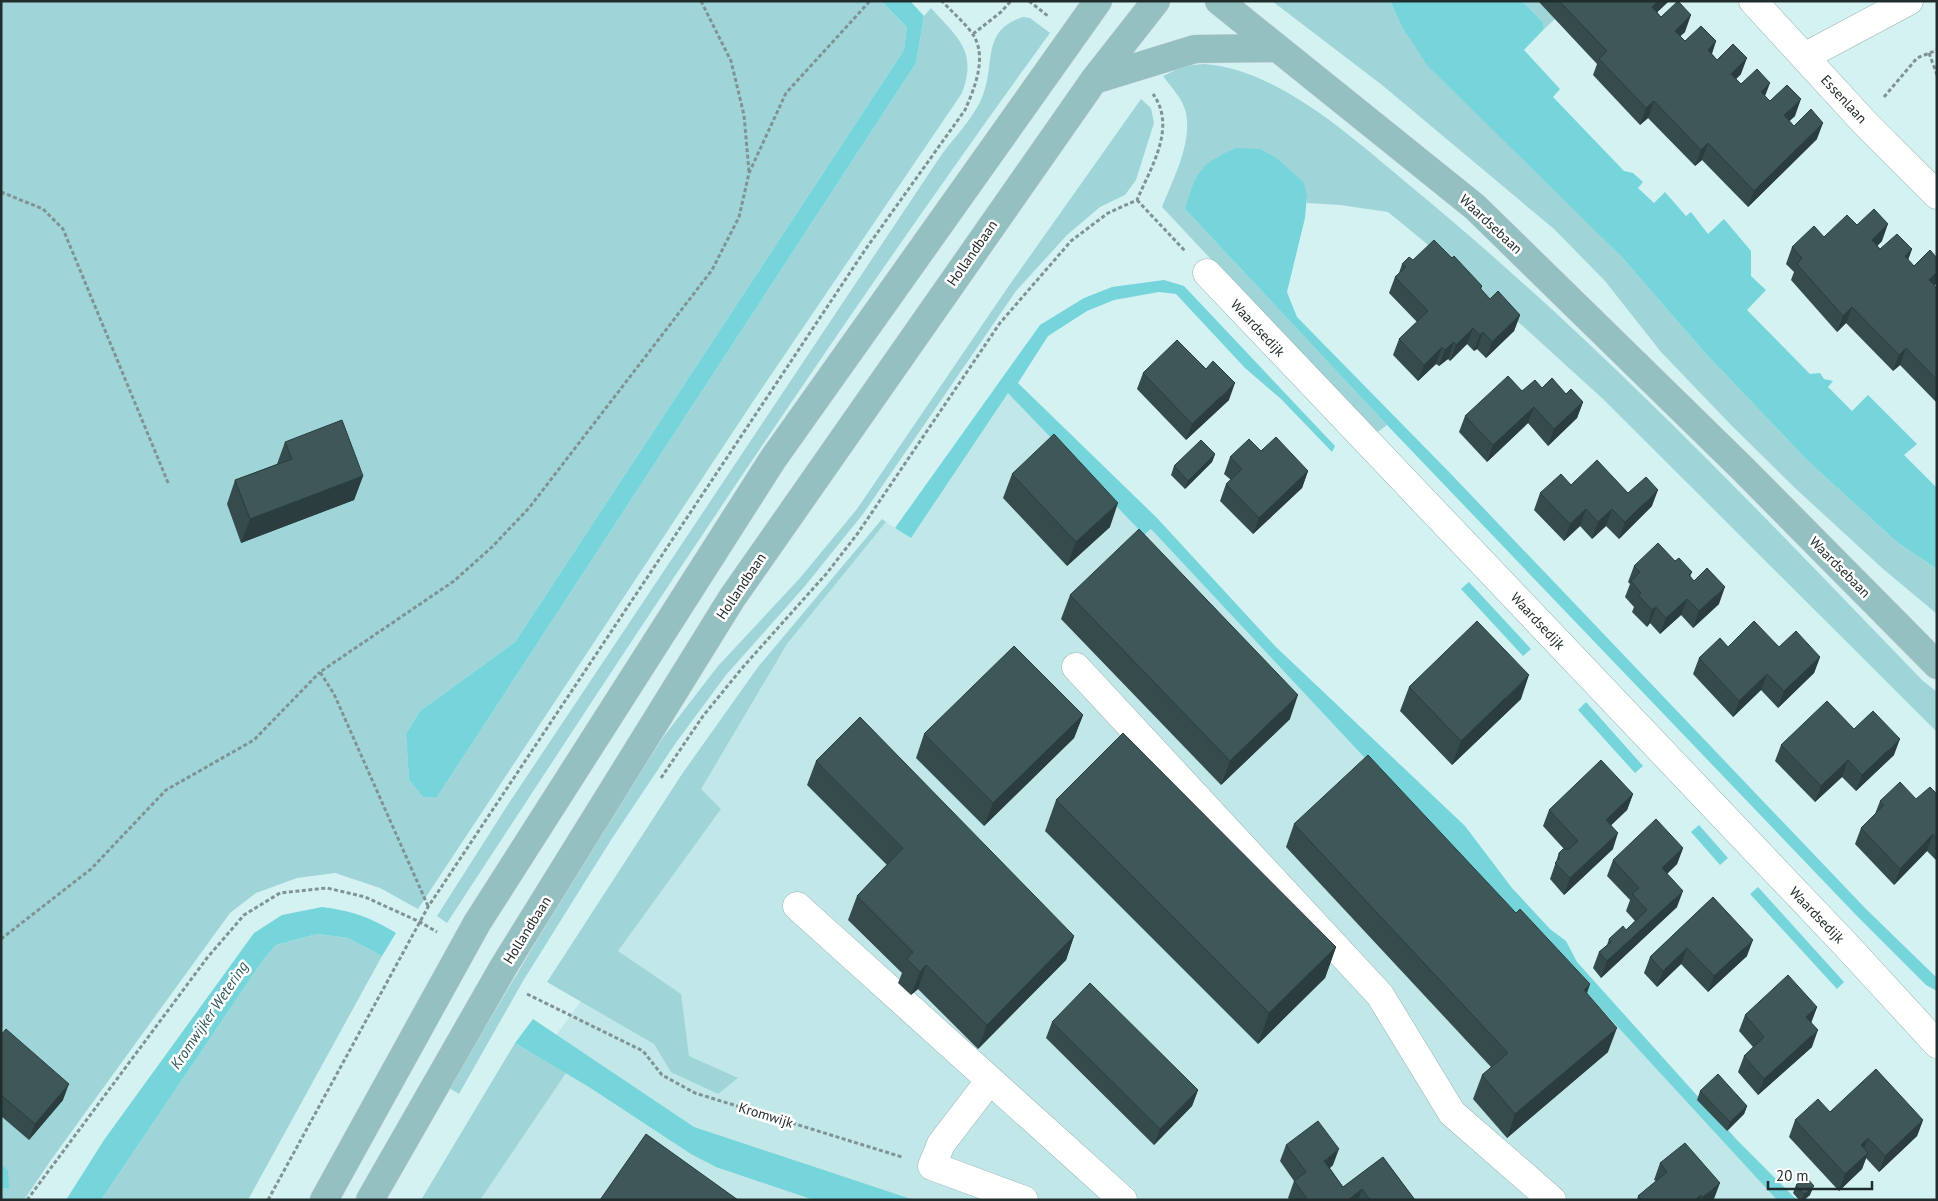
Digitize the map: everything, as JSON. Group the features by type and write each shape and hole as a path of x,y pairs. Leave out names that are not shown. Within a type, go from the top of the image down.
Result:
{"main road":[{"path":"324,1200 463,949 773,459 1098,1"},
{"name":"Hollandbaan","path":"370,1200 504,966 732,598 1094,80 1156,1"},
{"name":"Waardsebaan","path":"1219,1 1475,207 1743,468 1937,665"},
{"path":"1094,80 1195,49 1277,48"},
{"name":"Waardsebaan","path":"1743,468 1937,639"}],"street":[{"name":"Essenlaan","path":"1753,1 1864,122 1937,195"},
{"path":"1804,57 1909,1"},
{"name":"Waardsedijk","path":"1206,274 1937,1044"},
{"path":"1076,667 1380,995 1452,1113 1552,1200"},
{"path":"797,906 1123,1200"},
{"path":"990,1080 940,1144 932,1166 1024,1200"}],"path":[{"path":"701,1 731,60 744,115 749,173"},
{"path":"1,940 91,869 166,790 254,740 320,672 454,581 492,547 529,508 712,270 739,217 749,173 786,93 870,1"},
{"path":"268,1200 428,907 865,250 965,110 976,87 980,55 973,34 942,1"},
{"path":"973,34 1001,12 1011,1"},
{"path":"1864,122 1917,58 1937,50"},
{"path":"1929,53 1937,75"},
{"path":"1,192 43,208 63,228 168,485"},
{"path":"659,781 715,702 827,573 858,533 1000,323 1071,241 1108,213 1138,200 1206,274"},
{"path":"320,672 334,694 428,907"},
{"path":"27,1200 207,958 244,915 280,893 327,888 365,898 420,922 463,949"},
{"name":"Kromwijk","path":"532,986 527,994 643,1051 662,1076 695,1093 932,1166"}],"shaded area":[{"path":"1,1 881,1 907,27 904,50 515,642 420,711 406,734 409,780 423,797 437,797 916,63 924,16 931,8 962,46 968,66 962,93 756,397 418,909 380,888 335,873 297,878 256,893 230,913 24,1200 1,1200 1,1188 8,1189 8,1170 1,1164"},
{"path":"1272,1 1390,1 1401,25 1620,255 1707,355 1808,461 1898,543 1937,569 1937,614 1882,568 1795,488 1731,425 1661,352 1605,281 1554,229 1382,85"},
{"path":"1522,1 1538,1 1555,19 1544,29 1543,22"},
{"path":"1023,17 1030,18 1050,33 894,252 818,363 668,586 447,923 437,916 507,806 942,154 973,114 986,87 992,51 1000,31 1009,23"},
{"path":"1203,64 1232,69 1260,79 1288,93 1316,111 1343,130 1414,189 1547,305 1675,427 1922,680 1937,692 1937,732 1603,399 1525,328 1388,212 1340,205 1307,203 1307,196 1185,209 1387,425 1375,434 1162,207 1184,149 1187,125 1186,113 1182,103 1163,76 1184,66"},
{"path":"1141,99 1151,108 1154,123 1136,180 1125,195 1100,207 1067,235 1016,291 863,514 805,586 726,675 675,744 611,840 523,981 459,1094 449,1088 601,833 664,736 718,666 800,578 857,509 1008,287"},
{"path":"1008,392 1144,535 1151,529 1448,847 1501,900 1777,1200 457,1200 554,1038 721,809 700,789 787,644 886,522 911,538"},
{"path":"882,519 886,522 787,644 701,789 721,809 618,951 681,994 689,1056 738,1078 718,1094 671,1072 654,1044 547,982 682,774 758,667"},
{"path":"317,934 348,938 382,956 248,1200 101,1200 263,960 276,945"},
{"path":"515,1043 566,1073 480,1200 421,1200"}],"water":[{"path":"881,1 910,1 924,16 916,63 437,797 423,797 409,780 406,734 420,711 515,642 904,50 907,27"},
{"path":"1390,1 1522,1 1543,22 1544,29 1524,50 1560,89 1553,97 1624,171 1633,173 1643,182 1638,188 1654,203 1665,192 1686,216 1691,212 1708,234 1724,219 1751,251 1751,276 1766,290 1747,310 1810,374 1820,373 1824,379 1833,381 1828,387 1852,411 1868,395 1917,444 1904,455 1937,488 1937,569 1898,543 1808,461 1707,355 1620,255 1427,65 1401,25"},
{"path":"1236,148 1260,149 1278,159 1304,183 1307,196 1305,218 1287,292 1297,317 1450,473 1865,908 1937,978 1937,991 1926,985 1856,915 1387,425 1185,209 1192,187 1201,171 1214,159"},
{"path":"1164,280 1184,286 1335,446 1332,452 1281,399 1245,368 1176,294 1159,292 1114,300 1087,311 1048,336 1018,383 1157,518 1276,647 1465,826 1512,888 1550,929 1566,941 1577,962 1737,1140 1797,1200 1777,1200 1501,900 1448,847 1151,529 1144,535 1008,393 911,538 895,528 1040,325 1084,298 1112,287"},
{"path":"1469,582 1531,649 1523,656 1461,589"},
{"path":"1586,702 1643,766 1635,773 1578,710"},
{"path":"1699,825 1728,858 1720,865 1691,832"},
{"path":"1758,887 1844,982 1837,989 1750,894"},
{"name":"Kromwijker Wetering","path":"322,907 361,915 396,933 382,956 348,938 317,934 276,945 263,960 101,1200 66,1200 104,1140 254,933 282,915"},
{"path":"533,1019 694,1127 914,1200 814,1200 716,1167 691,1154 589,1087 515,1043"},
{"path":"1,1164 8,1170 9,1189 1,1188"}],"building":[{"path":"1559,1 1658,1 1652,7 1661,17 1678,1 1691,15 1675,31 1685,41 1701,26 1716,41 1708,50 1717,60 1733,44 1747,58 1731,74 1741,84 1757,69 1770,83 1761,92 1770,101 1787,85 1801,99 1784,115 1794,126 1811,109 1823,123 1754,191 1708,143 1701,150 1654,101 1646,108 1599,59 1607,51"},
{"path":"1874,209 1888,224 1872,240 1880,249 1897,234 1912,249 1905,256 1914,266 1930,250 1937,258 1937,272 1929,280 1937,288 1937,380 1906,348 1899,355 1852,307 1843,316 1797,264 1802,258 1792,247 1814,226 1824,237 1847,215 1857,225"},
{"path":"1434,240 1452,258 1454,256 1482,286 1480,288 1490,299 1498,291 1520,315 1492,342 1483,332 1480,335 1473,328 1456,345 1454,342 1445,350 1442,347 1424,365 1399,339 1428,311 1395,277 1406,267 1402,264 1409,257 1413,260"},
{"path":"1177,340 1206,369 1213,361 1235,383 1192,424 1143,373"},
{"path":"1508,376 1522,391 1535,380 1542,388 1552,378 1566,394 1571,389 1583,402 1554,429 1534,407 1493,445 1465,416"},
{"path":"342,420 363,476 250,519 235,480 292,459 285,442"},
{"path":"1054,434 1118,503 1076,542 1012,474"},
{"path":"1276,437 1308,471 1259,518 1226,484 1242,469 1230,457 1249,439 1261,451"},
{"path":"1201,440 1215,454 1188,481 1174,466"},
{"path":"1597,460 1628,493 1646,477 1658,490 1625,522 1612,509 1598,522 1586,509 1570,524 1540,493 1561,474 1571,485"},
{"path":"1139,529 1298,695 1230,761 1070,595"},
{"path":"1658,543 1675,561 1679,558 1692,572 1689,575 1694,581 1707,568 1725,587 1699,611 1687,599 1666,618 1656,607 1652,610 1638,595 1641,593 1631,581 1640,572 1634,566"},
{"path":"1477,621 1529,675 1461,741 1409,687"},
{"path":"1754,621 1779,647 1796,631 1820,657 1784,691 1767,674 1739,701 1699,658 1720,638 1728,647"},
{"path":"1014,646 1083,715 993,803 924,734"},
{"path":"1827,701 1854,729 1873,711 1900,739 1862,775 1848,760 1821,786 1781,745"},
{"path":"860,717 1074,936 987,1025 926,965 920,972 907,959 913,952 857,896 903,848 816,761"},
{"path":"1123,733 1336,947 1269,1013 1056,800"},
{"path":"1368,755 1516,913 1520,909 1590,984 1584,990 1617,1028 1515,1114 1482,1075 1508,1053 1294,824"},
{"path":"1601,760 1633,794 1606,820 1618,833 1570,878 1555,863 1563,849 1569,849 1578,841 1549,810"},
{"path":"1900,782 1916,799 1930,787 1937,794 1937,838 1933,834 1900,869 1861,828 1884,805 1880,801"},
{"path":"1656,819 1683,848 1662,868 1683,891 1607,961 1599,952 1611,942 1609,939 1623,926 1626,930 1647,910 1632,894 1639,888 1613,860"},
{"path":"1713,897 1753,940 1714,976 1687,948 1663,971 1650,957"},
{"path":"1788,975 1817,1007 1806,1017 1818,1030 1764,1079 1744,1056 1764,1037 1745,1015"},
{"path":"1090,983 1198,1090 1160,1129 1052,1022"},
{"path":"6,1029 69,1084 35,1124 1,1095 1,1035"},
{"path":"1876,1069 1923,1120 1885,1156 1868,1138 1861,1145 1868,1153 1845,1174 1795,1120 1818,1099 1830,1112"},
{"path":"1718,1074 1747,1106 1730,1122 1700,1091"},
{"path":"1318,1121 1339,1149 1324,1161 1343,1187 1383,1157 1415,1200 1370,1200 1362,1189 1348,1200 1308,1200 1294,1181 1306,1172 1286,1145"},
{"path":"646,1134 738,1200 600,1200"},
{"path":"1685,1143 1720,1183 1703,1197 1701,1195 1695,1200 1642,1200 1638,1196 1667,1172 1660,1163"},
{"path":"1806,1177 1814,1186 1804,1194 1796,1185"}]}
